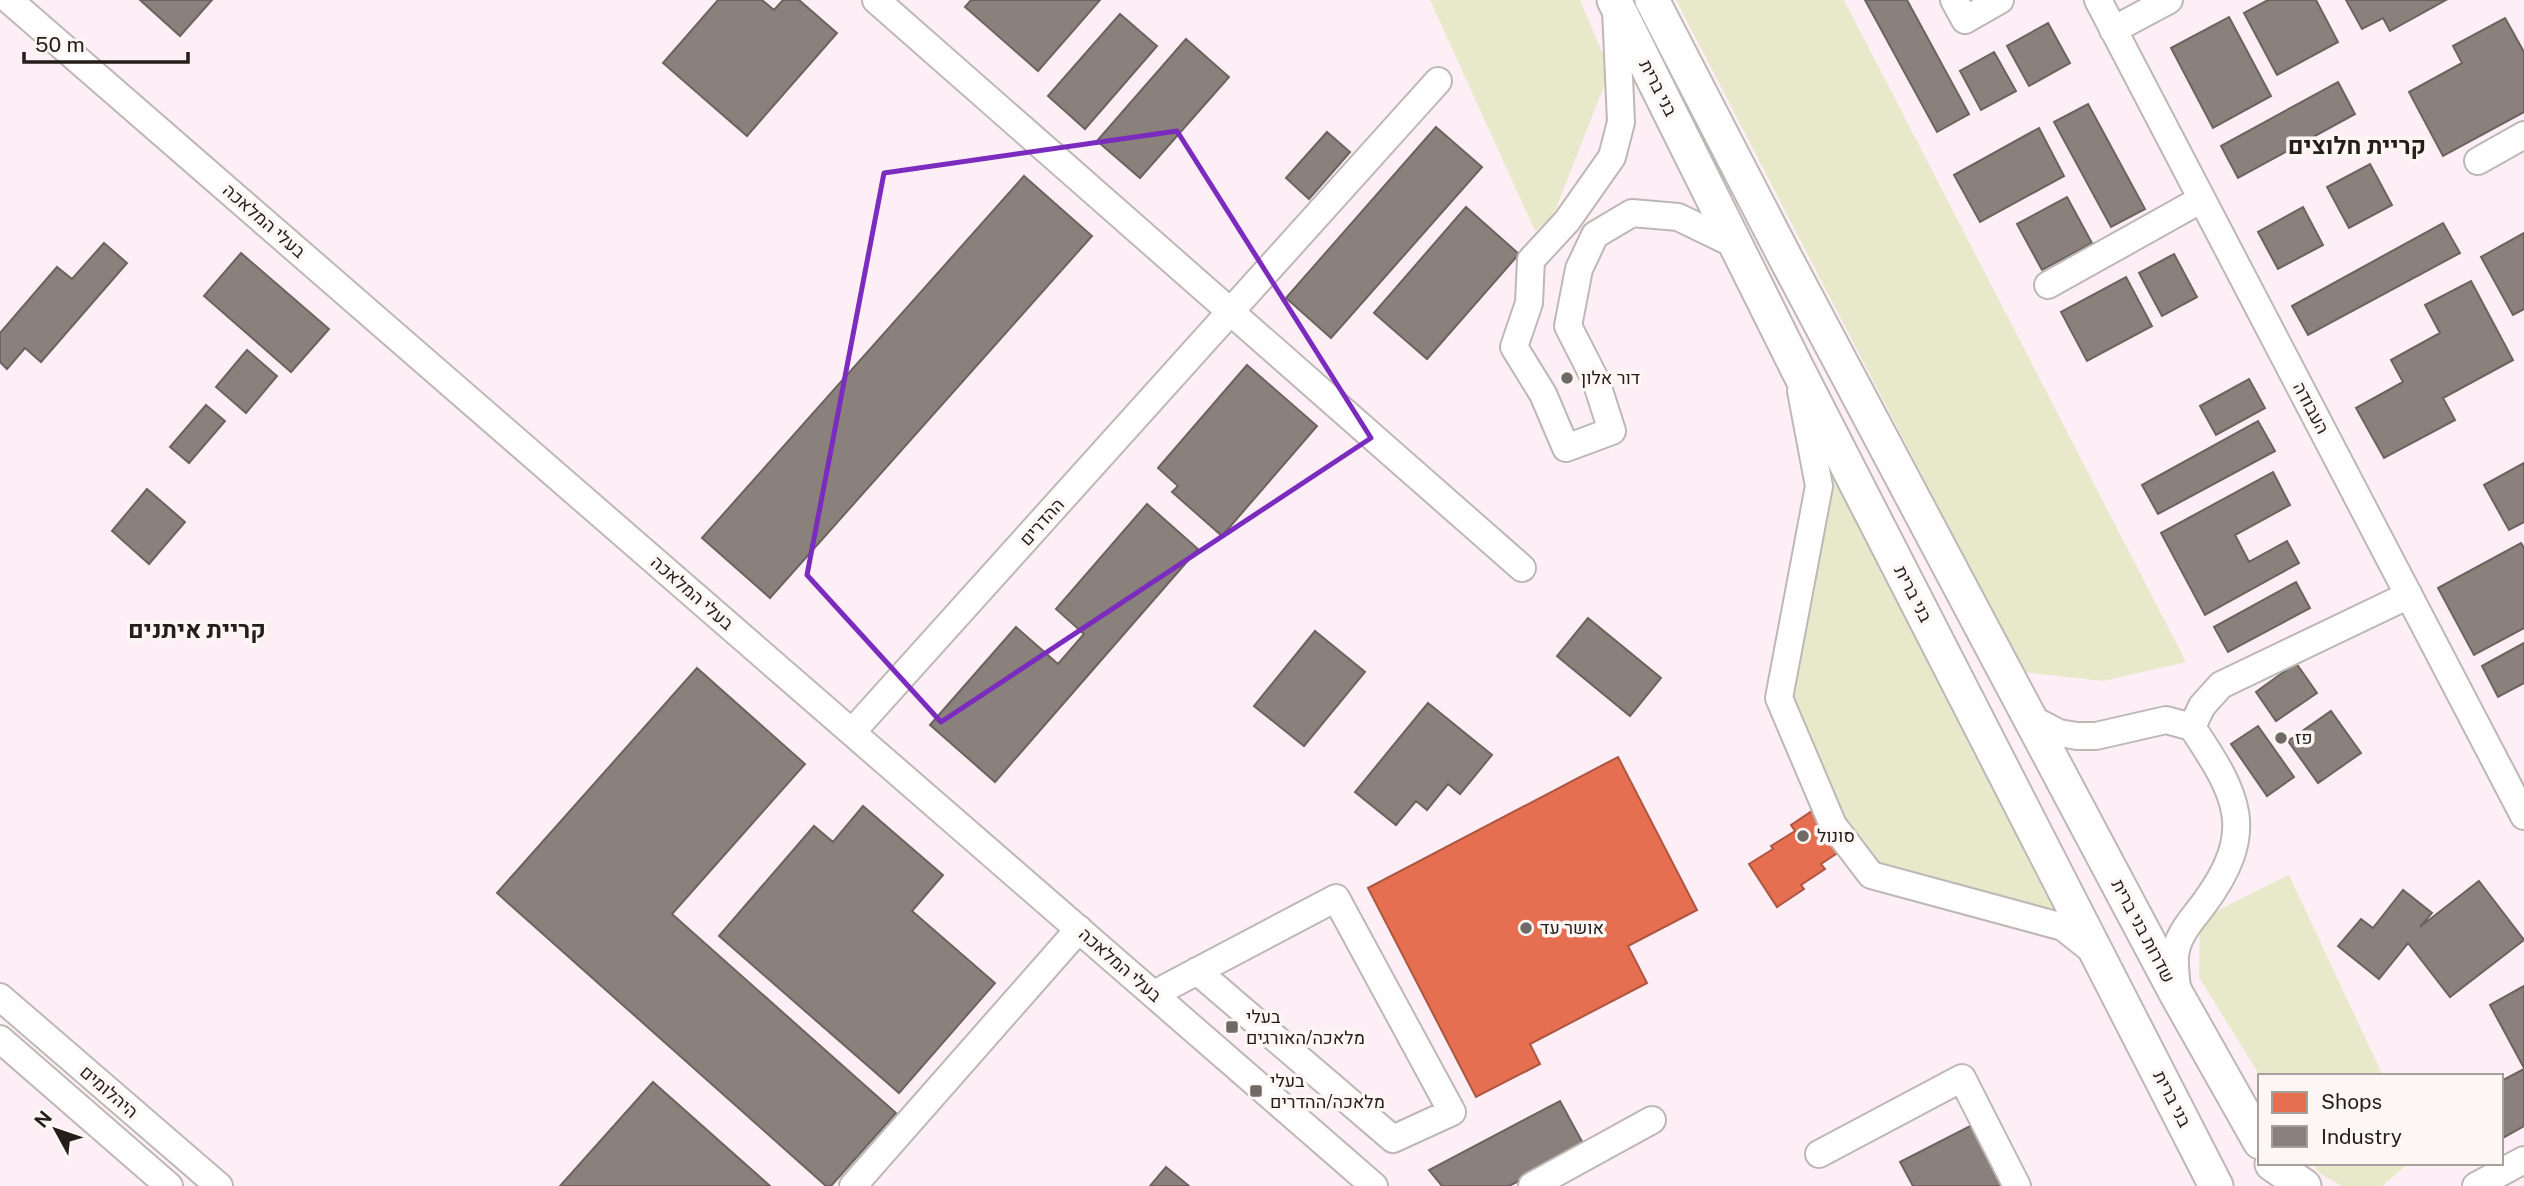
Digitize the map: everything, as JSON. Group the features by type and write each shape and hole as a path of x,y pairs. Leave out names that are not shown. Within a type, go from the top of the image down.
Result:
{"main road":[{"name":"בני ברית","path":"1651,0 2030,718"},
{"name":"בני ברית","path":"1615,2 1797,368 2216,1186"},
{"name":"שדרות בני ברית","path":"2030,718 2177,995 2258,1138"},
{"path":"2273,1165 2284,1186"},
{"path":"2273,1165 2304,1186"}],"street":[{"name":"בעלי המלאכה","path":"9,0 1374,1186"},
{"path":"876,0 1522,568"},
{"path":"1954,0 1965,20 2000,0"},
{"name":"העבודה","path":"2098,0 2524,816"},
{"path":"2113,30 2169,0"},
{"path":"1615,2 1621,122 1612,157 1567,221 1531,260 1529,303 1514,346 1543,394 1566,448 1612,431 1596,381 1568,326 1579,269 1595,235 1632,213 1678,217 1736,245"},
{"name":"ההדרים","path":"852,732 1438,81"},
{"path":"2478,161 2524,135"},
{"path":"2048,285 2202,199"},
{"path":"1797,368 1819,486 1780,698 1833,825 1871,875 2063,927 2099,955"},
{"path":"2192,727 2202,706 2221,685 2409,595"},
{"path":"2030,718 2059,733 2077,736 2106,734 2166,720 2192,727 2228,785 2237,817 2235,847 2225,873 2182,932 2175,954 2177,995"},
{"path":"1154,994 1197,971 1336,898 1452,1112 1392,1139 1197,971"},
{"path":"853,1186 1079,929"},
{"name":"היהלומים","path":"0,997 219,1186"},
{"name":"היהלומים","path":"0,1039 164,1185"},
{"path":"1819,1154 1962,1078 2017,1186"},
{"path":"1532,1186 1652,1120"},
{"path":"2476,1186 2524,1160"}],"highlighted area":[{"path":"1177,131 1371,438 941,722 807,575 884,173"}],"shaded area":[{"path":"0,0 2524,0 2524,1186 0,1186"}],"green space":[{"path":"1430,0 1580,0 1610,71 1553,216 1535,231"},
{"path":"1676,0 1844,0 2186,662 2103,681 2024,672"},
{"path":"1828,428 2068,897 2063,927 1871,875 1780,698"},
{"path":"2289,875 2382,1074 2259,1074 2199,977 2200,919"},
{"path":"2314,1165 2407,1165 2382,1186 2342,1186 2319,1173"}],"building: Shops":[{"name":"אושר עד","path":"1618,757 1697,910 1628,946 1647,983 1530,1044 1540,1064 1476,1097 1368,888"},
{"path":"1818,807 1845,848 1821,864 1825,869 1801,885 1804,889 1777,907 1749,864 1795,831 1791,825"}],"building: Industry":[{"path":"140,0 212,0 180,36"},
{"path":"718,0 762,0 774,10 783,0 799,0 837,33 747,136 663,63"},
{"path":"971,0 1100,0 1038,71 965,7"},
{"path":"1865,0 1907,0 1969,114 1937,132"},
{"path":"2268,0 2316,0 2338,42 2277,75 2244,13"},
{"path":"2346,0 2446,0 2390,31 2383,18 2362,29"},
{"path":"1120,14 1157,46 1085,129 1048,96"},
{"path":"2229,17 2271,96 2213,128 2171,48"},
{"path":"2505,18 2524,52 2524,112 2443,156 2409,92 2462,63 2453,46"},
{"path":"2048,23 2070,63 2029,86 2007,46"},
{"path":"1186,39 1229,77 1140,178 1097,141"},
{"path":"1994,52 2016,91 1981,110 1960,71"},
{"path":"2338,82 2355,114 2238,178 2221,146"},
{"path":"2088,104 2145,209 2111,227 2054,122"},
{"path":"1436,127 1482,167 1331,338 1286,298"},
{"path":"2039,128 2064,176 1980,222 1954,175"},
{"path":"1327,132 1350,152 1309,199 1286,178"},
{"path":"2370,164 2392,205 2349,228 2327,187"},
{"path":"1024,176 1092,236 770,598 702,538"},
{"path":"2067,197 2092,243 2042,270 2017,224"},
{"path":"1466,207 1519,254 1427,359 1374,313"},
{"path":"2303,207 2323,245 2278,269 2258,232"},
{"path":"2443,223 2460,253 2308,335 2292,306"},
{"path":"2524,233 2524,309 2513,315 2481,257"},
{"path":"104,243 127,263 41,362 25,348 7,369 0,362 0,333 57,267 72,279"},
{"path":"241,253 329,329 291,372 204,296"},
{"path":"2174,254 2197,297 2162,316 2139,273"},
{"path":"2126,277 2152,326 2087,361 2061,312"},
{"path":"2471,281 2513,360 2443,398 2455,420 2384,458 2356,408 2403,382 2391,360 2440,333 2425,305"},
{"path":"247,350 277,376 246,413 216,387"},
{"path":"1247,365 1317,426 1222,536 1172,492 1178,486 1158,468"},
{"path":"2249,379 2265,408 2216,435 2200,406"},
{"path":"206,405 225,421 189,463 170,447"},
{"path":"2258,421 2275,451 2158,514 2142,485"},
{"path":"2524,463 2524,522 2509,530 2484,485"},
{"path":"2273,472 2290,505 2235,535 2249,562 2287,541 2299,563 2205,615 2161,533"},
{"path":"147,489 185,522 149,564 112,531"},
{"path":"1147,504 1198,549 995,782 930,725 1016,627 1058,664 1084,634 1056,609"},
{"path":"2521,543 2524,548 2524,628 2474,655 2438,588"},
{"path":"2296,582 2310,608 2228,652 2214,627"},
{"path":"1588,618 1661,678 1630,716 1557,656"},
{"path":"1315,631 1365,672 1304,746 1254,706"},
{"path":"2524,643 2524,683 2498,697 2482,666"},
{"path":"2296,663 2317,693 2276,721 2256,692"},
{"path":"697,668 805,764 672,914 896,1113 831,1186 826,1186 497,893"},
{"path":"1428,703 1492,755 1460,794 1448,784 1427,810 1416,801 1396,825 1355,792"},
{"path":"2331,711 2361,753 2318,783 2288,741"},
{"path":"2258,726 2294,777 2267,796 2231,744"},
{"path":"863,806 943,875 912,911 995,983 899,1093 719,936 814,826 833,842"},
{"path":"2479,881 2524,940 2450,997 2408,943 2379,979 2338,946 2361,919 2373,928 2403,890 2432,913 2420,927"},
{"path":"2524,986 2524,1068 2490,1005"},
{"path":"2524,1069 2524,1126 2503,1138 2503,1080"},
{"path":"653,1082 770,1186 560,1186"},
{"path":"1560,1101 1585,1147 1509,1186 1442,1186 1429,1170"},
{"path":"1976,1123 2009,1186 1913,1186 1900,1162"},
{"path":"1166,1167 1189,1186 1150,1186"}],"place":[{"name":"דור אלון","path":"1567,378"},
{"name":"פז","path":"2281,738"},
{"name":"סונול","path":"1803,836"},
{"name":"אושר עד","path":"1526,928"},
{"name":"בעלי מלאכה/האורגים","path":"1232,1027"},
{"name":"בעלי מלאכה/ההדרים","path":"1256,1091"}],"district":[{"name":"קריית חלוצים","path":"2357,146"},
{"name":"קריית איתנים","path":"197,630"}]}
